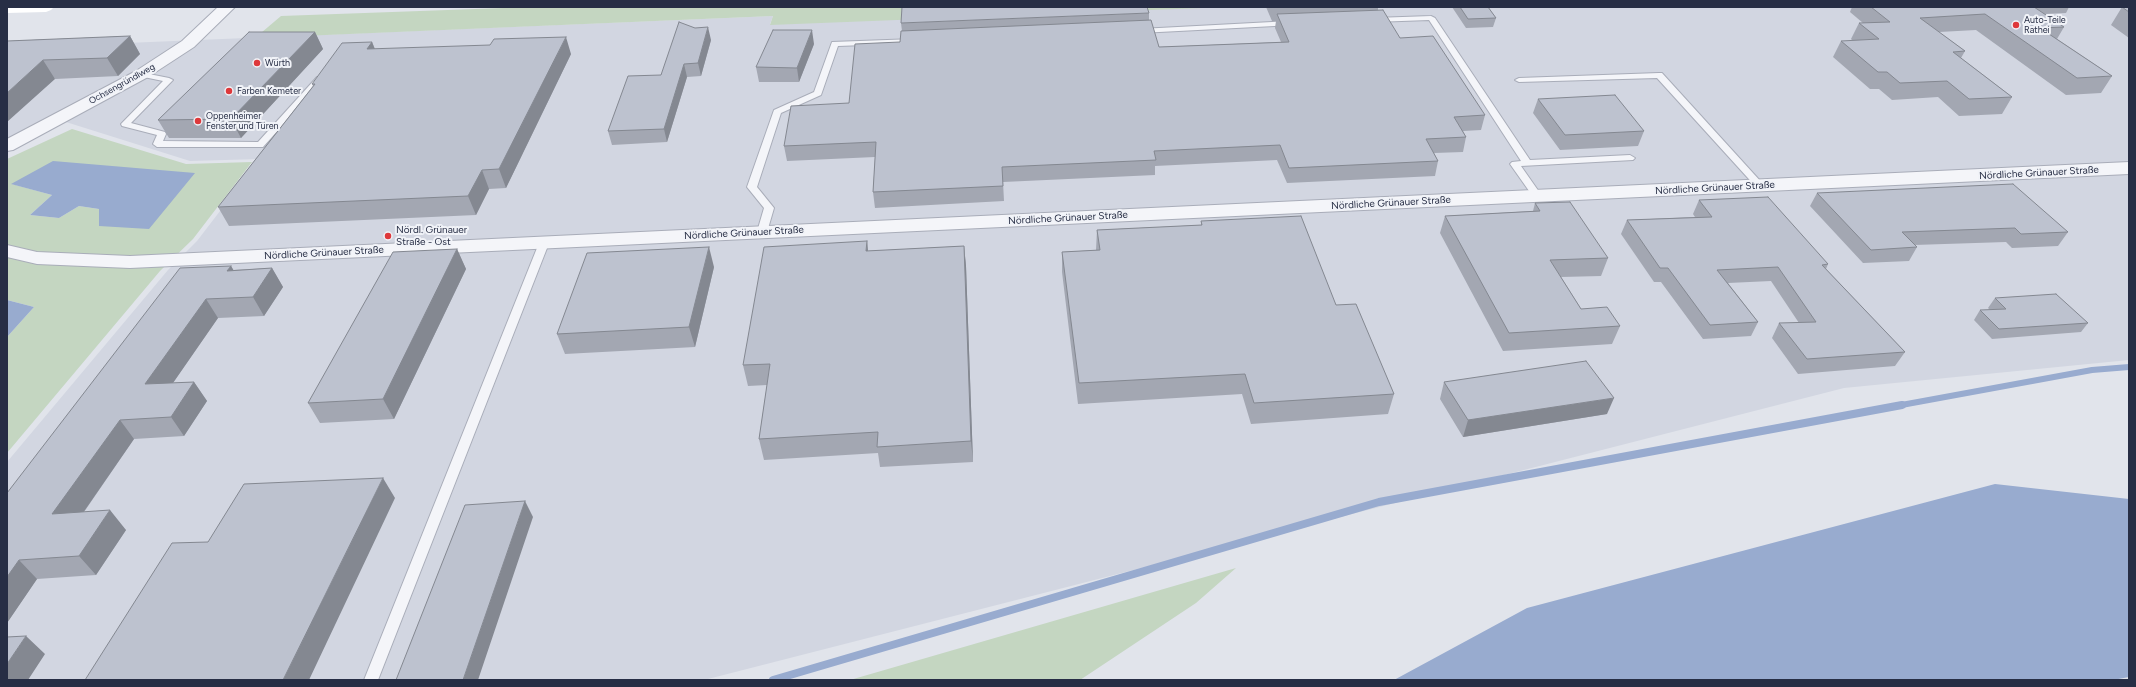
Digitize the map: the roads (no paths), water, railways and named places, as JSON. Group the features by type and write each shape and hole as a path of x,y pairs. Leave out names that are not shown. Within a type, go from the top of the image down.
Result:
{"street":[{"path":"7,8 46,7"},
{"name":"Ochsengründlweg","path":"7,146 142,74 188,44 227,7"},
{"name":"Nördliche Grünauer Straße","path":"7,251 37,258 130,262 2129,168"}],"lane":[{"path":"1361,20 1431,18 1528,163"},
{"path":"1130,32 1299,23"},
{"path":"762,232 769,208 752,187 777,112 818,93 835,44 923,40"},
{"path":"142,74 169,80 125,124 162,134 157,144 260,145 327,72"},
{"path":"1519,80 1659,75 1760,186"},
{"path":"1537,196 1515,164 1630,158"},
{"path":"371,680 544,243"}],"water":[{"path":"53,161 195,173 149,229 99,226 99,209 79,206 59,218 30,215 52,195 11,184"},
{"path":"7,300 34,307 7,337"},
{"path":"1995,484 2129,499 2129,677 2113,680 1394,680 1527,608"}],"waterway":[{"path":"1896,406 2092,370 2129,367"},
{"path":"773,680 1379,502 1902,405"}],"place":[{"name":"Auto-Teile Rathei","path":"2016,25"},
{"name":"Würth","path":"257,63"},
{"name":"Farben Kemeter","path":"229,91"},
{"name":"Oppenheimer Fenster und Türen","path":"198,121"},
{"name":"Nördl. Grünauer Straße - Ost","path":"388,236"}]}
